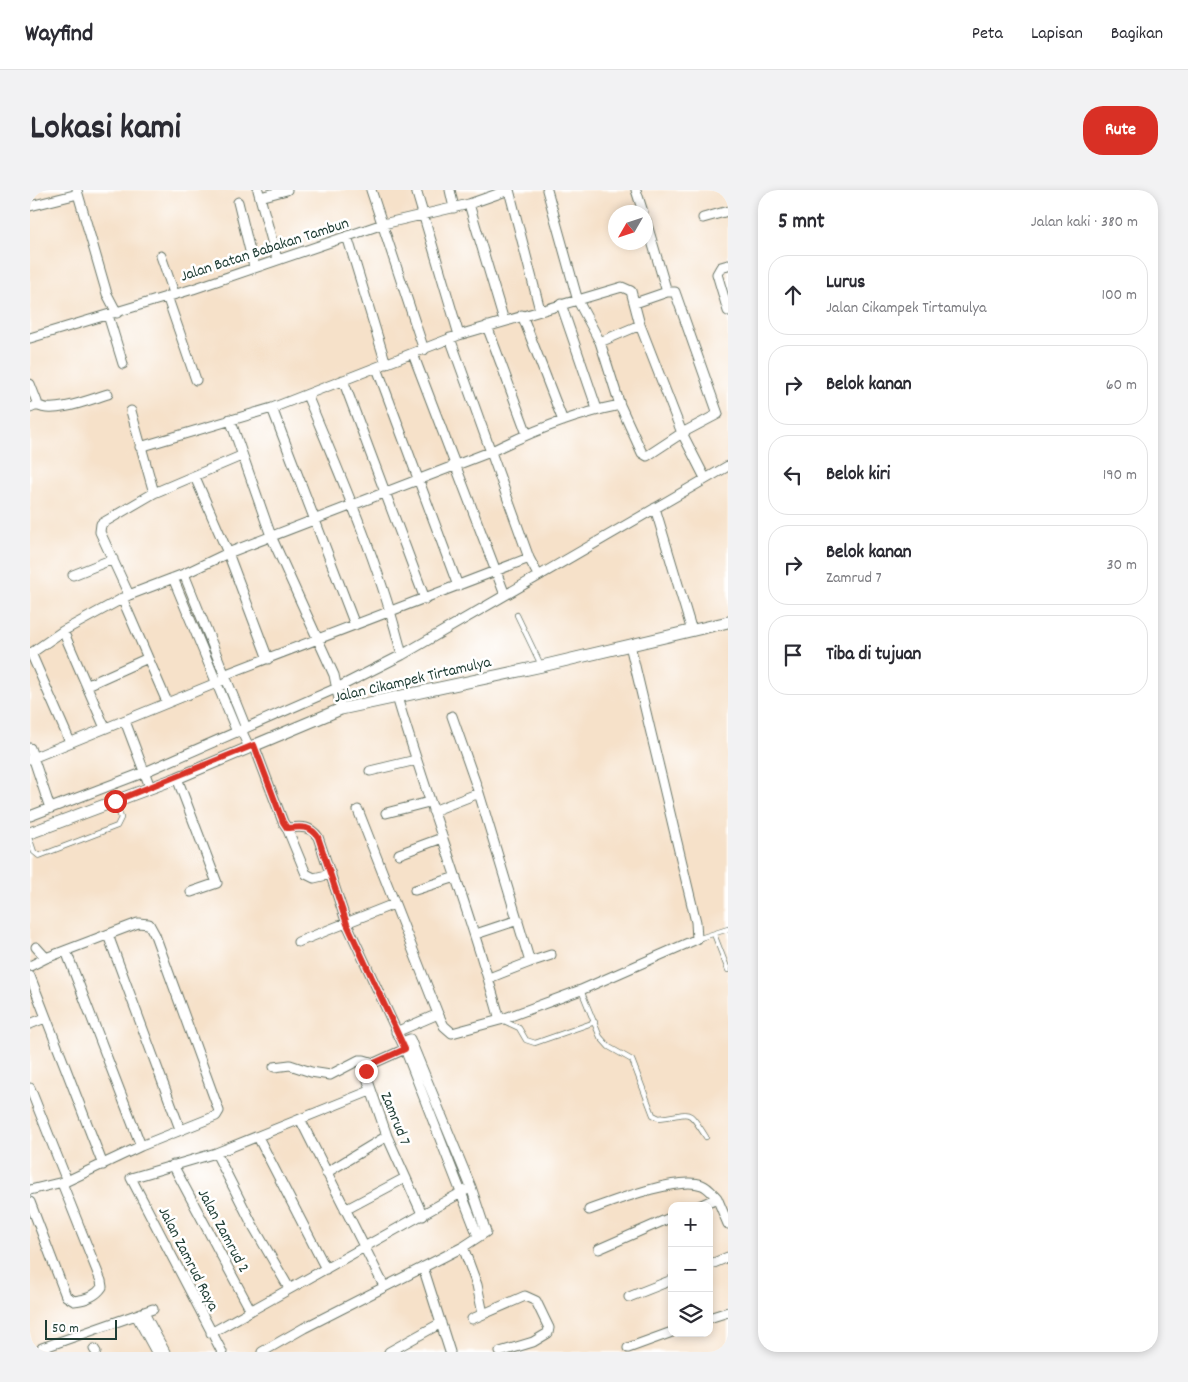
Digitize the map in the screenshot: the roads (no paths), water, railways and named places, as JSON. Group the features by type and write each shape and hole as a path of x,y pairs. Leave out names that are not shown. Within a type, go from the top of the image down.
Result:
{"street":[{"path":"277,259 259,194 287,190"},
{"path":"371,190 424,350"},
{"path":"416,190 424,214 454,336 490,452 529,558 538,575"},
{"path":"450,190 454,208"},
{"path":"509,190 540,310"},
{"name":"Jalan Batan Babakan Tambun","path":"30,338 112,314 383,224 469,204 493,193 509,190"},
{"path":"547,190 578,301 600,342 620,405 645,456 718,414 676,295 672,291 635,303"},
{"path":"636,190 641,205"},
{"path":"30,206 78,192 107,294 123,364"},
{"path":"238,202 254,267"},
{"path":"469,204 504,321"},
{"path":"703,218 728,211"},
{"path":"347,236 386,364"},
{"path":"653,245 667,292"},
{"path":"161,256 170,295 196,380"},
{"path":"728,265 721,268 717,274 728,311"},
{"path":"140,447 272,408 424,350 454,336 622,287 631,291 640,325 682,433 705,478"},
{"path":"561,304 598,409"},
{"path":"522,315 563,421"},
{"path":"600,342 640,325"},
{"path":"487,326 527,434"},
{"path":"413,354 454,466 505,595"},
{"path":"377,368 458,586"},
{"path":"343,380 425,599"},
{"path":"30,384 34,407 65,406 108,394"},
{"path":"307,395 352,505 391,611 402,655"},
{"path":"70,742 31,654 63,631 126,596 184,574 228,553 490,452 527,434 598,409 620,405"},
{"path":"272,408 355,626"},
{"path":"131,411 154,493"},
{"path":"230,420 241,456 272,536 316,640 332,669 341,709"},
{"path":"167,702 148,658 113,559 100,532 101,524 154,493 241,456"},
{"path":"30,816 145,772 337,688 402,655 728,466"},
{"path":"195,477 228,553 268,659"},
{"path":"655,508 692,631"},
{"path":"32,758 217,683 225,677 268,659 529,558"},
{"path":"73,575 113,559"},
{"path":"184,574 225,677 242,730"},
{"path":"173,578 217,683 251,746 306,874 314,878 331,874"},
{"name":"Jalan Cikampek Tirtamulya","path":"30,833 150,786 177,778 341,709 542,666 728,622"},
{"path":"63,631 105,728"},
{"path":"358,810 438,1014 444,1026 452,1033 500,1020 581,990 698,939 696,922 630,645"},
{"path":"88,685 148,658"},
{"path":"397,697 431,806 476,934 500,1020"},
{"path":"452,716 479,793 530,962"},
{"path":"124,721 150,786"},
{"path":"30,748 50,808"},
{"path":"370,770 416,760"},
{"path":"177,778 217,883 191,892"},
{"path":"386,813 431,806 479,793"},
{"path":"262,1352 463,1246 478,1236 466,1190 404,1046 347,924 324,850 313,830 306,827 287,828"},
{"path":"399,854 442,838"},
{"path":"415,890 456,877"},
{"path":"298,942 394,904"},
{"path":"476,934 518,920"},
{"path":"30,966 46,958 138,923 146,922 149,924 155,935 219,1111 216,1116 141,1146 65,1182 30,1190"},
{"path":"108,935 180,1129"},
{"path":"36,947 46,958"},
{"path":"66,951 141,1146"},
{"path":"489,978 551,955"},
{"path":"30,976 103,1165"},
{"path":"396,1032 438,1014"},
{"path":"30,1024 45,1018"},
{"path":"274,1067 290,1065 311,1072 330,1075 359,1060 374,1063 404,1046"},
{"name":"Zamrud 7","path":"374,1063 369,1066 366,1075 370,1091 387,1136 422,1216"},
{"path":"30,1088 101,1280 102,1287 97,1293 83,1300 74,1301 66,1296 30,1202"},
{"path":"173,1165 216,1153 370,1091"},
{"path":"300,1119 384,1286"},
{"path":"326,1173 387,1136"},
{"path":"258,1137 326,1269"},
{"path":"216,1153 252,1224 289,1288"},
{"name":"Jalan Zamrud Raya","path":"173,1165 131,1178 222,1352"},
{"name":"Jalan Zamrud 2","path":"173,1165 250,1309"},
{"path":"346,1210 405,1178"},
{"path":"589,1210 644,1191 666,1186 696,1184 704,1186 717,1198 728,1224"},
{"path":"211,1333 250,1309 365,1248 466,1190"},
{"path":"708,1202 717,1198"},
{"path":"599,1249 668,1219"},
{"path":"463,1246 477,1285 483,1314"},
{"path":"713,1263 728,1258"},
{"path":"423,1267 450,1352"},
{"path":"629,1297 668,1282"},
{"path":"472,1319 525,1296 536,1301 545,1317 549,1328 548,1333 532,1342 500,1352"},
{"path":"42,1348 144,1312"},
{"path":"144,1312 156,1352"},
{"path":"144,1312 166,1352"},
{"path":"713,1317 728,1312"},
{"path":"389,1352 441,1323"},
{"path":"628,1348 668,1333"}],"lane":[{"path":"517,615 542,666"},
{"path":"30,840 34,852 40,856 117,826 121,818 115,801"},
{"path":"698,939 728,929"},
{"path":"714,934 728,970"},
{"path":"581,990 604,1042 632,1060 654,1115 659,1118 685,1112 692,1116 706,1137"},
{"path":"500,1020 519,1028 526,1040 535,1043 595,1022"}]}
